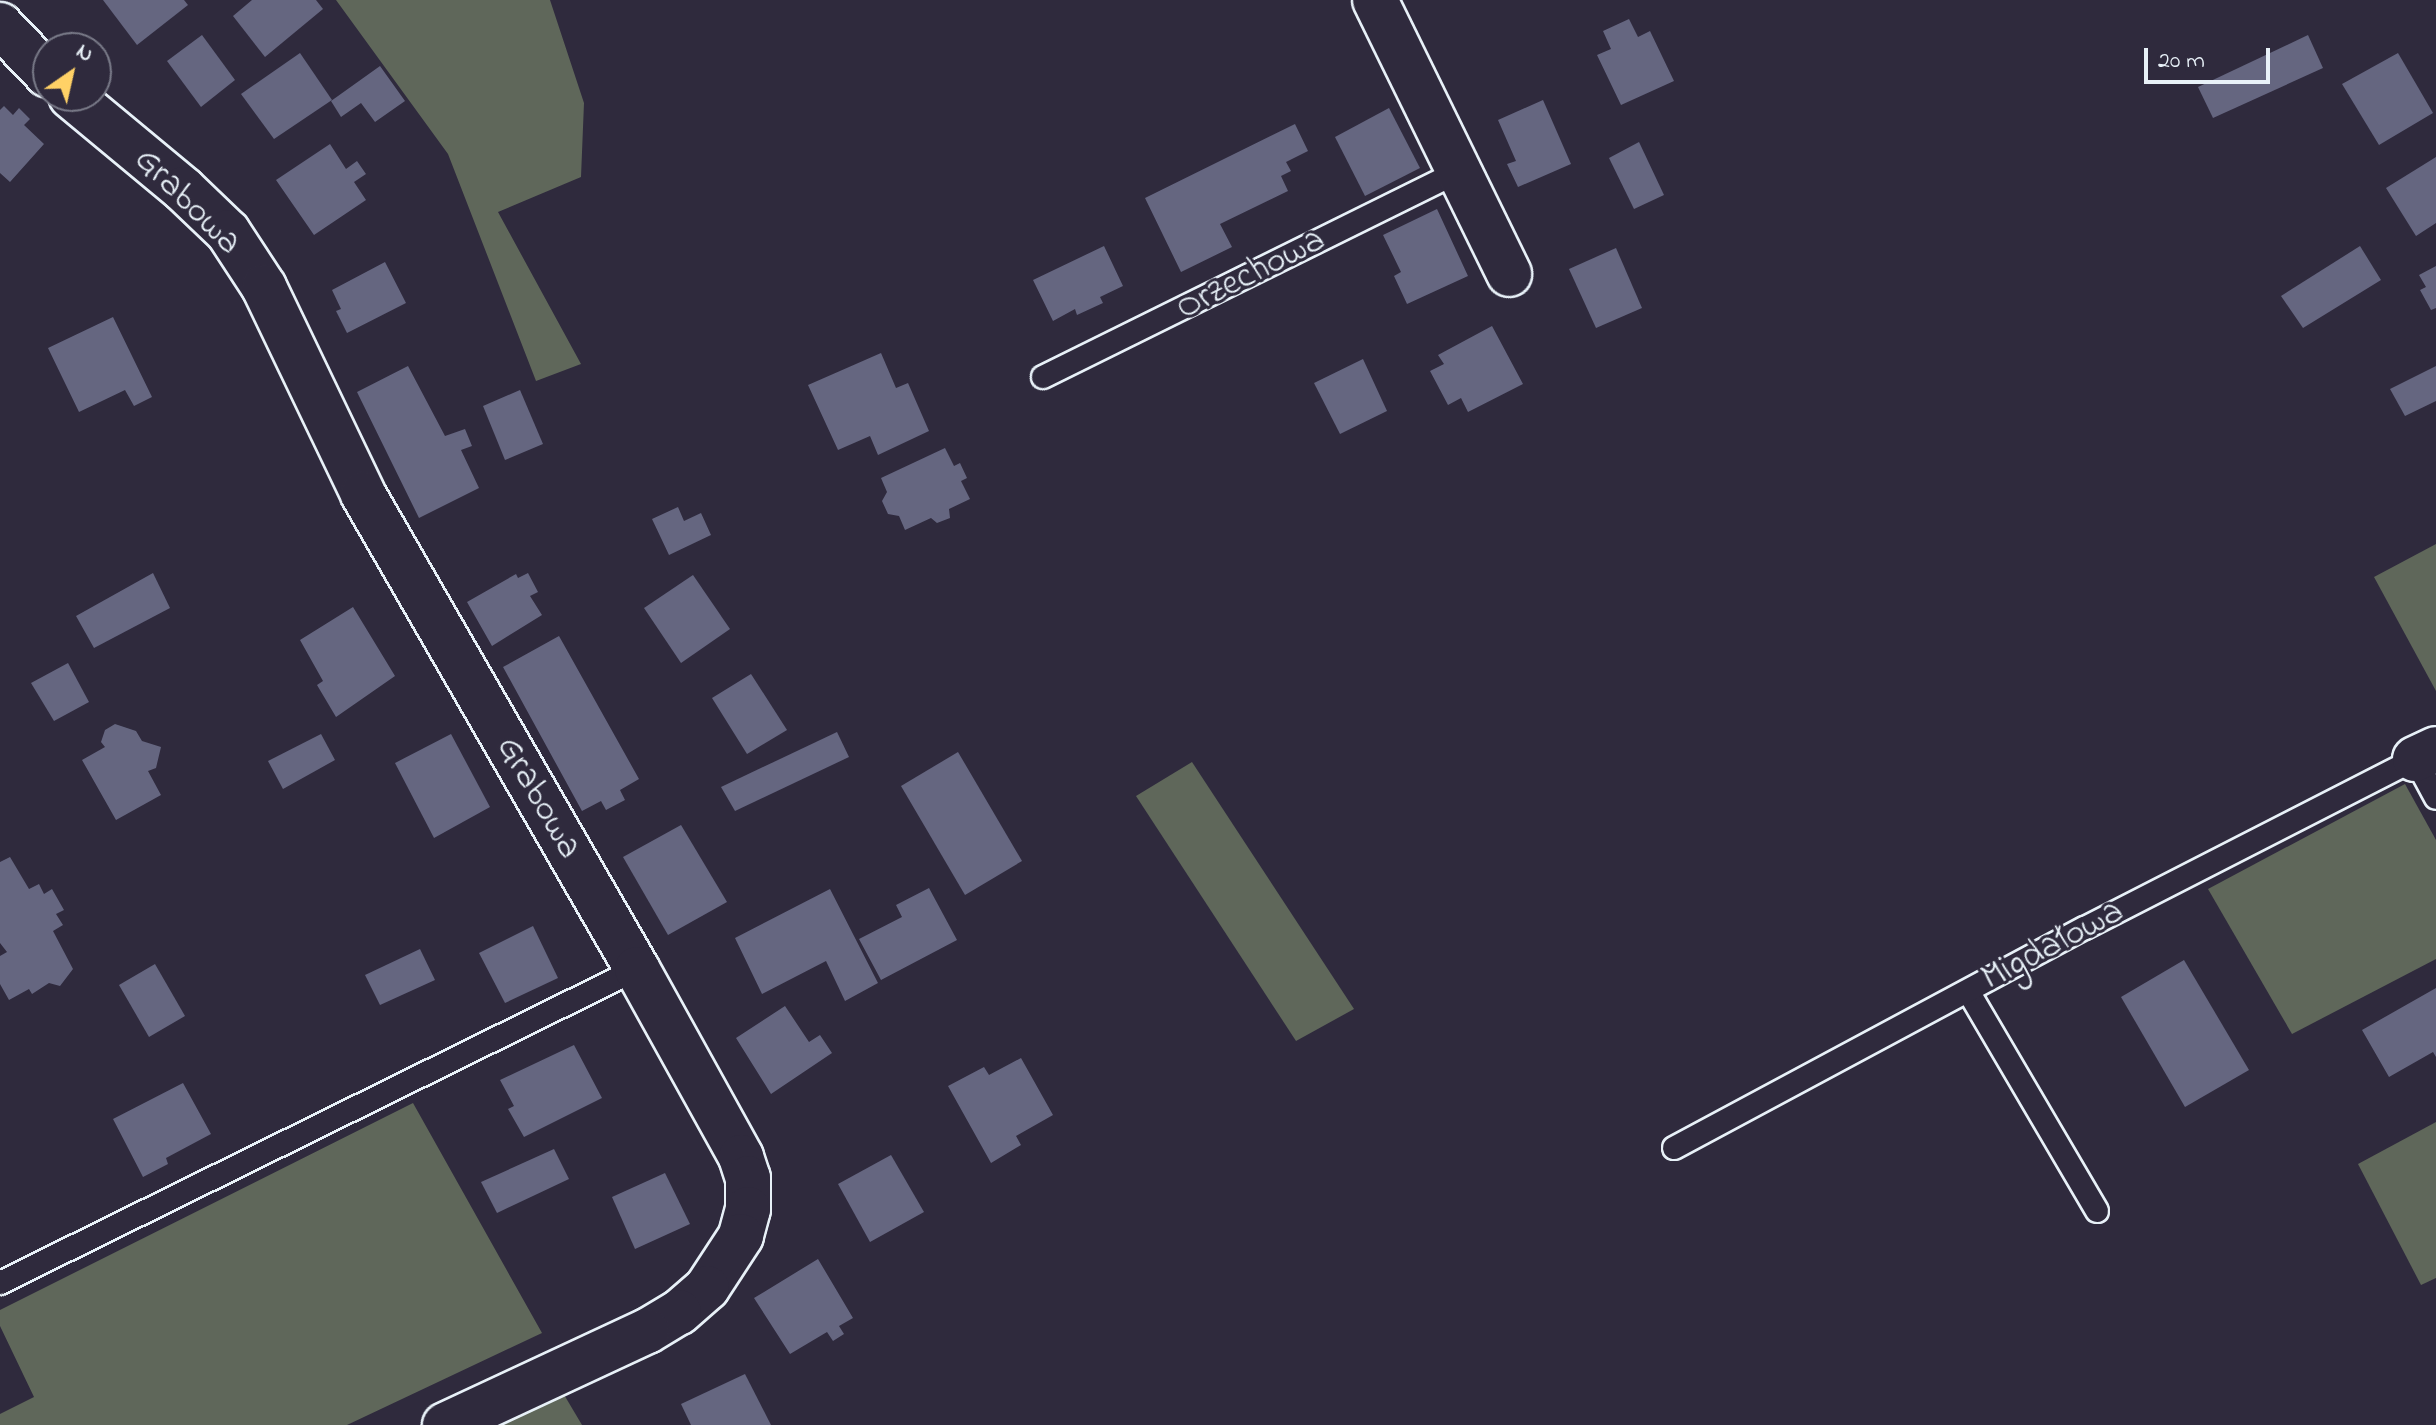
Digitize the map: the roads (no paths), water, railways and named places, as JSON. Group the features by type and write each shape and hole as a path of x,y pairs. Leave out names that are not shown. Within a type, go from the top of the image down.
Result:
{"street":[{"path":"1375,0 1509,274"},
{"path":"0,25 32,58"},
{"name":"Grabowa","path":"90,112 183,189 228,232 264,287 363,494 637,969 741,1157 748,1178 741,1236 707,1288 679,1312 647,1331 445,1425"}],"lane":[{"name":"Orzechowa","path":"1043,377 1458,172"},
{"path":"2426,754 2436,798"},
{"name":"Migdałowa","path":"1674,1148 1968,991 2426,754"},
{"path":"0,1283 637,969"},
{"path":"1968,991 2097,1211"}]}
